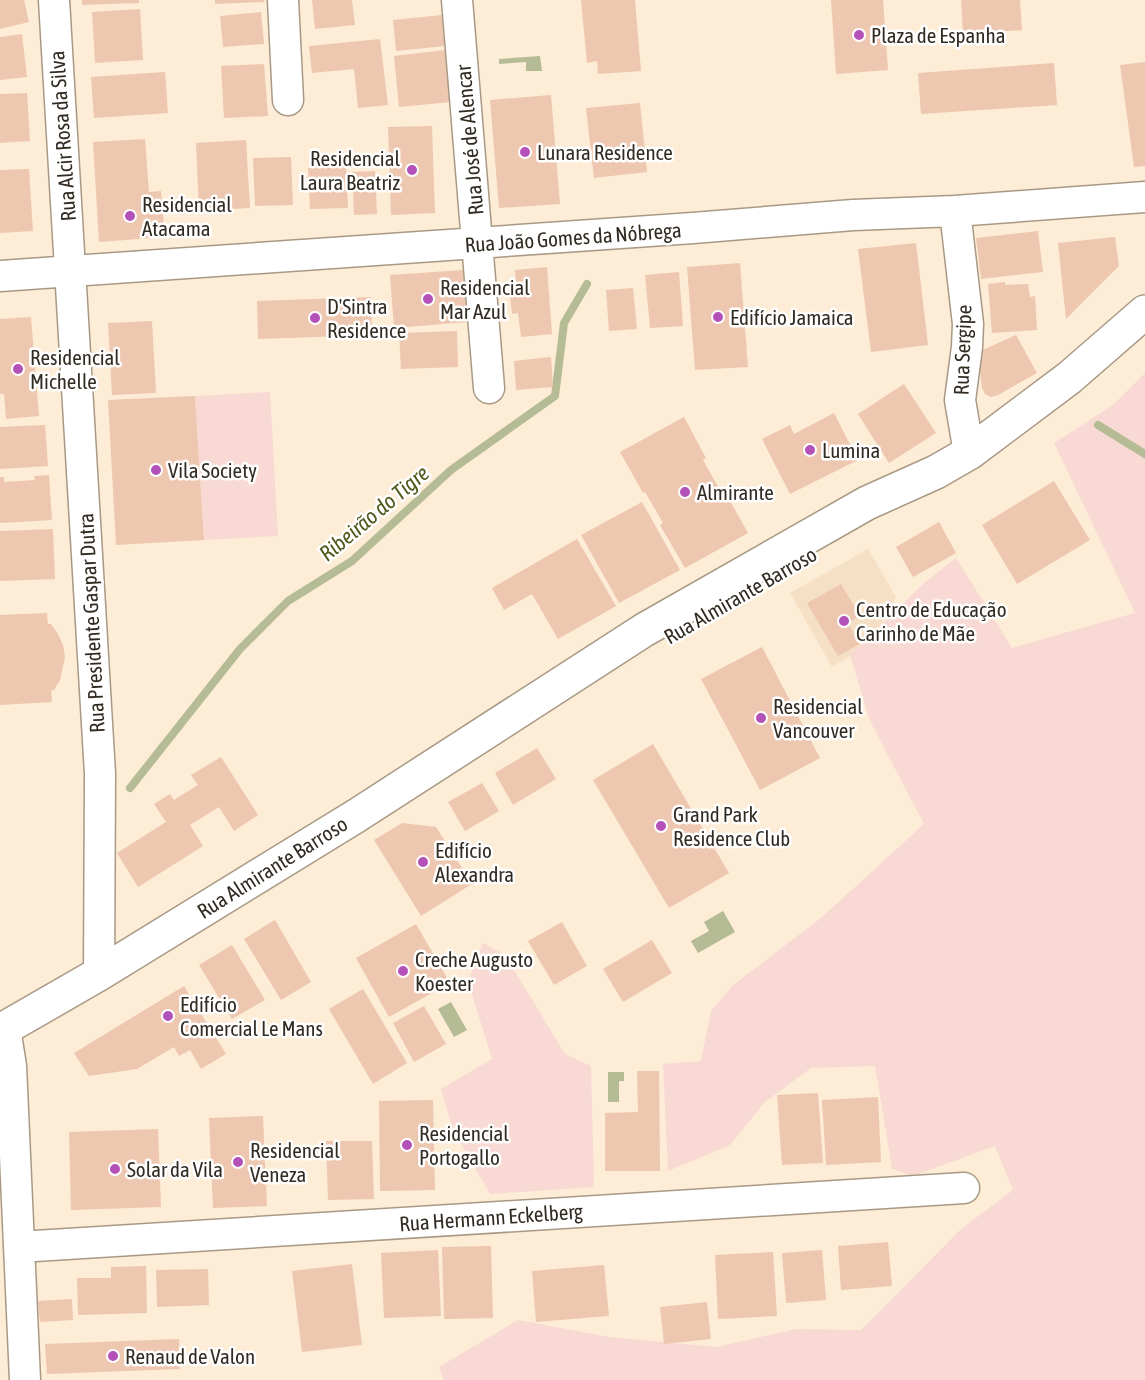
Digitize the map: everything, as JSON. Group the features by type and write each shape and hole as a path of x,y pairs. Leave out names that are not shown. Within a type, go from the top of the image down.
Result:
{"main road":[{"name":"Rua Almirante Barroso","path":"2,1031 356,816 644,630 867,503 936,472 969,453 1069,378 1145,312"}],"street":[{"name":"Rua Alcir Rosa da Silva","path":"54,0 70,272"},
{"path":"284,0 288,100"},
{"name":"Rua José de Alencar","path":"457,0 489,388"},
{"name":"Rua João Gomes da Nóbrega","path":"0,276 478,244 853,215 955,211 1145,197"},
{"name":"Rua Sergipe","path":"955,211 968,324 960,400 969,453"},
{"name":"Rua Presidente Gaspar Dutra","path":"70,272 100,774 99,974"},
{"path":"2,1031 11,1066 25,1380"},
{"name":"Rua Hermann Eckelberg","path":"19,1247 964,1188"}],"shaded area":[{"path":"540,56 542,71 526,71 526,62 499,64 499,59"},
{"path":"1145,373 1145,1380 444,1380 439,1367 518,1320 609,1337 716,1347 796,1329 861,1330 961,1229 1013,1190 995,1146 913,1176 892,1169 875,1066 811,1068 765,1102 730,1145 668,1171 663,1064 701,1061 711,1011 733,985 821,918 924,824 870,721 850,655 924,583 956,558 1012,648 1135,613 1054,443 1113,405"},
{"path":"270,392 278,536 204,540 195,396"},
{"name":"Centro de Educação Carinho de Mãe","path":"868,549 896,597 870,644 832,667 790,593"},
{"path":"723,911 735,932 698,953 691,941 709,931 704,922"},
{"path":"483,943 505,955 565,1054 591,1066 594,1187 490,1194 453,1130 441,1089 492,1059 468,981"},
{"path":"451,1002 467,1030 454,1037 438,1009"},
{"path":"608,1072 624,1072 624,1081 619,1081 619,1102 608,1102"}],"building":[{"path":"0,0 24,0 29,22 0,29"},
{"path":"82,0 139,0 139,3 82,5"},
{"path":"215,0 264,0 265,2 215,4"},
{"path":"312,0 352,0 355,25 315,29"},
{"path":"581,0 635,0 641,71 598,74 597,61 587,63"},
{"name":"Plaza de Espanha","path":"831,0 883,0 888,70 836,74"},
{"path":"961,0 1020,0 1022,30 963,34"},
{"path":"140,9 143,60 95,63 92,12"},
{"path":"261,12 264,44 223,47 220,16"},
{"path":"442,15 445,46 396,51 393,20"},
{"path":"22,34 27,77 0,80 0,37"},
{"path":"380,39 388,105 358,108 354,69 312,73 309,46"},
{"path":"445,50 451,102 399,107 394,56"},
{"path":"1145,62 1145,166 1134,167 1120,65"},
{"path":"1054,63 1057,105 921,114 918,73"},
{"path":"264,64 268,116 224,118 221,66"},
{"path":"165,72 168,113 94,118 91,77"},
{"path":"27,93 30,141 0,143 0,94"},
{"name":"Lunara Residence","path":"551,95 560,204 499,208 490,100"},
{"path":"640,103 647,172 594,178 586,108"},
{"name":"Residencial Laura Beatriz","path":"432,126 435,213 391,215 388,127"},
{"path":"145,139 149,192 161,191 165,237 99,242 93,142"},
{"path":"246,140 250,208 199,211 196,143"},
{"path":"291,157 293,205 255,206 253,158"},
{"path":"346,166 348,208 310,209 308,168"},
{"path":"29,169 33,231 0,233 0,170"},
{"path":"375,171 377,214 354,215 352,172"},
{"path":"1038,231 1043,272 981,279 976,238"},
{"path":"1115,237 1119,266 1066,319 1058,243"},
{"path":"916,243 928,345 871,352 858,249"},
{"name":"Edifício Jamaica","path":"740,263 748,367 695,370 687,267"},
{"path":"547,267 552,334 521,337 518,313 512,314 509,285 516,285 515,270"},
{"name":"Residencial Mar Azul","path":"463,270 467,322 394,328 390,275"},
{"path":"679,272 683,326 650,328 645,275"},
{"path":"1005,282 1005,285 1028,284 1030,297 1035,296 1037,330 992,333 988,284"},
{"path":"633,288 637,329 609,331 606,290"},
{"name":"D'Sintra Residence","path":"371,297 372,335 258,339 257,301"},
{"name":"Residencial Michelle","path":"31,317 39,416 6,419 4,394 0,394 0,319"},
{"path":"152,321 156,393 112,395 108,323"},
{"path":"457,331 458,367 401,369 399,333"},
{"path":"1016,335 1037,373 991,397 985,394 982,388 978,352"},
{"path":"551,357 553,387 516,390 514,361"},
{"path":"904,384 936,433 889,463 858,414"},
{"name":"Vila Society","path":"195,396 204,540 116,545 108,400"},
{"name":"Lumina","path":"834,413 858,460 790,494 762,439 790,425 794,434"},
{"name":"Almirante","path":"684,417 706,458 703,460 721,492 724,490 748,533 685,568 660,525 663,523 620,452"},
{"path":"45,425 48,466 0,469 0,427"},
{"path":"49,475 52,520 0,523 0,477 4,477 4,482 35,480 34,476"},
{"path":"1054,481 1090,540 1017,584 982,525"},
{"path":"642,502 680,570 619,603 581,535"},
{"path":"939,522 956,553 913,577 896,547"},
{"path":"53,529 55,579 0,581 0,531"},
{"path":"577,539 616,606 558,639 532,594 504,610 492,588"},
{"path":"841,584 860,616 848,623 860,644 838,656 807,603"},
{"path":"47,613 48,624 51,624 58,634 65,657 60,680 54,690 51,690 52,702 0,705 0,615"},
{"name":"Residencial Vancouver","path":"762,647 820,758 760,790 701,679"},
{"name":"Grand Park Residence Club","path":"653,744 729,873 669,908 593,780"},
{"path":"537,748 556,779 513,805 495,773"},
{"path":"221,757 258,815 234,831 219,807 190,825 203,846 138,887 117,853 166,822 154,804 170,794 174,800 198,785 191,775"},
{"path":"482,783 499,811 465,831 448,802"},
{"name":"Edifício Alexandra","path":"402,823 436,827 472,884 421,916 374,840"},
{"path":"275,920 311,982 281,1000 244,939"},
{"path":"562,922 587,966 554,985 528,941"},
{"name":"Creche Augusto Koester","path":"416,924 450,983 389,1017 356,958"},
{"path":"652,940 672,973 623,1002 603,969"},
{"path":"232,945 265,1000 232,1019 199,965"},
{"name":"Edifício Comercial Le Mans","path":"184,986 226,1054 201,1069 190,1050 179,1056 174,1047 137,1069 89,1076 74,1053"},
{"path":"363,989 407,1063 373,1084 329,1009"},
{"path":"424,1006 446,1044 414,1062 393,1023"},
{"path":"637,1071 659,1071 660,1171 605,1171 605,1113 638,1112"},
{"path":"818,1093 823,1163 782,1165 777,1095"},
{"path":"878,1097 881,1162 826,1165 822,1100"},
{"name":"Residencial Portogallo","path":"433,1100 435,1190 380,1191 379,1101"},
{"name":"Residencial Veneza","path":"263,1116 267,1206 213,1208 209,1118"},
{"name":"Solar da Vila","path":"158,1129 161,1207 71,1210 69,1132"},
{"path":"326,1141 372,1141 374,1199 328,1200"},
{"path":"888,1242 892,1286 841,1290 838,1246"},
{"path":"491,1246 493,1318 444,1319 442,1247"},
{"path":"438,1250 441,1316 384,1318 381,1253"},
{"path":"822,1250 826,1300 786,1303 782,1253"},
{"path":"773,1252 777,1316 718,1319 715,1255"},
{"path":"352,1264 362,1345 302,1352 292,1271"},
{"path":"604,1265 609,1316 536,1322 532,1271"},
{"path":"146,1266 147,1313 78,1315 77,1278 111,1278 111,1267"},
{"path":"208,1269 209,1305 157,1307 156,1270"},
{"path":"72,1299 73,1320 40,1322 38,1301"},
{"path":"707,1302 711,1339 664,1344 660,1307"},
{"name":"Renaud de Valon","path":"179,1339 180,1369 47,1374 45,1344"}],"waterway":[{"name":"Ribeirão do Tigre","path":"130,788 240,649 288,601 352,561 451,470 555,396 564,323 587,284"},
{"name":"Ribeirão do Tigre","path":"1098,425 1145,454"}],"place":[{"name":"Plaza de Espanha","path":"859,35"},
{"name":"Lunara Residence","path":"525,152"},
{"name":"Residencial Laura Beatriz","path":"412,170"},
{"name":"Residencial Atacama","path":"130,216"},
{"name":"Residencial Mar Azul","path":"428,299"},
{"name":"Edifício Jamaica","path":"718,317"},
{"name":"D'Sintra Residence","path":"315,318"},
{"name":"Residencial Michelle","path":"18,369"},
{"name":"Lumina","path":"810,450"},
{"name":"Vila Society","path":"156,470"},
{"name":"Almirante","path":"685,492"},
{"name":"Centro de Educação Carinho de Mãe","path":"844,621"},
{"name":"Residencial Vancouver","path":"761,718"},
{"name":"Grand Park Residence Club","path":"661,826"},
{"name":"Edifício Alexandra","path":"423,862"},
{"name":"Creche Augusto Koester","path":"403,971"},
{"name":"Edifício Comercial Le Mans","path":"168,1016"},
{"name":"Residencial Portogallo","path":"407,1145"},
{"name":"Residencial Veneza","path":"238,1162"},
{"name":"Solar da Vila","path":"115,1169"},
{"name":"Renaud de Valon","path":"113,1356"}]}
